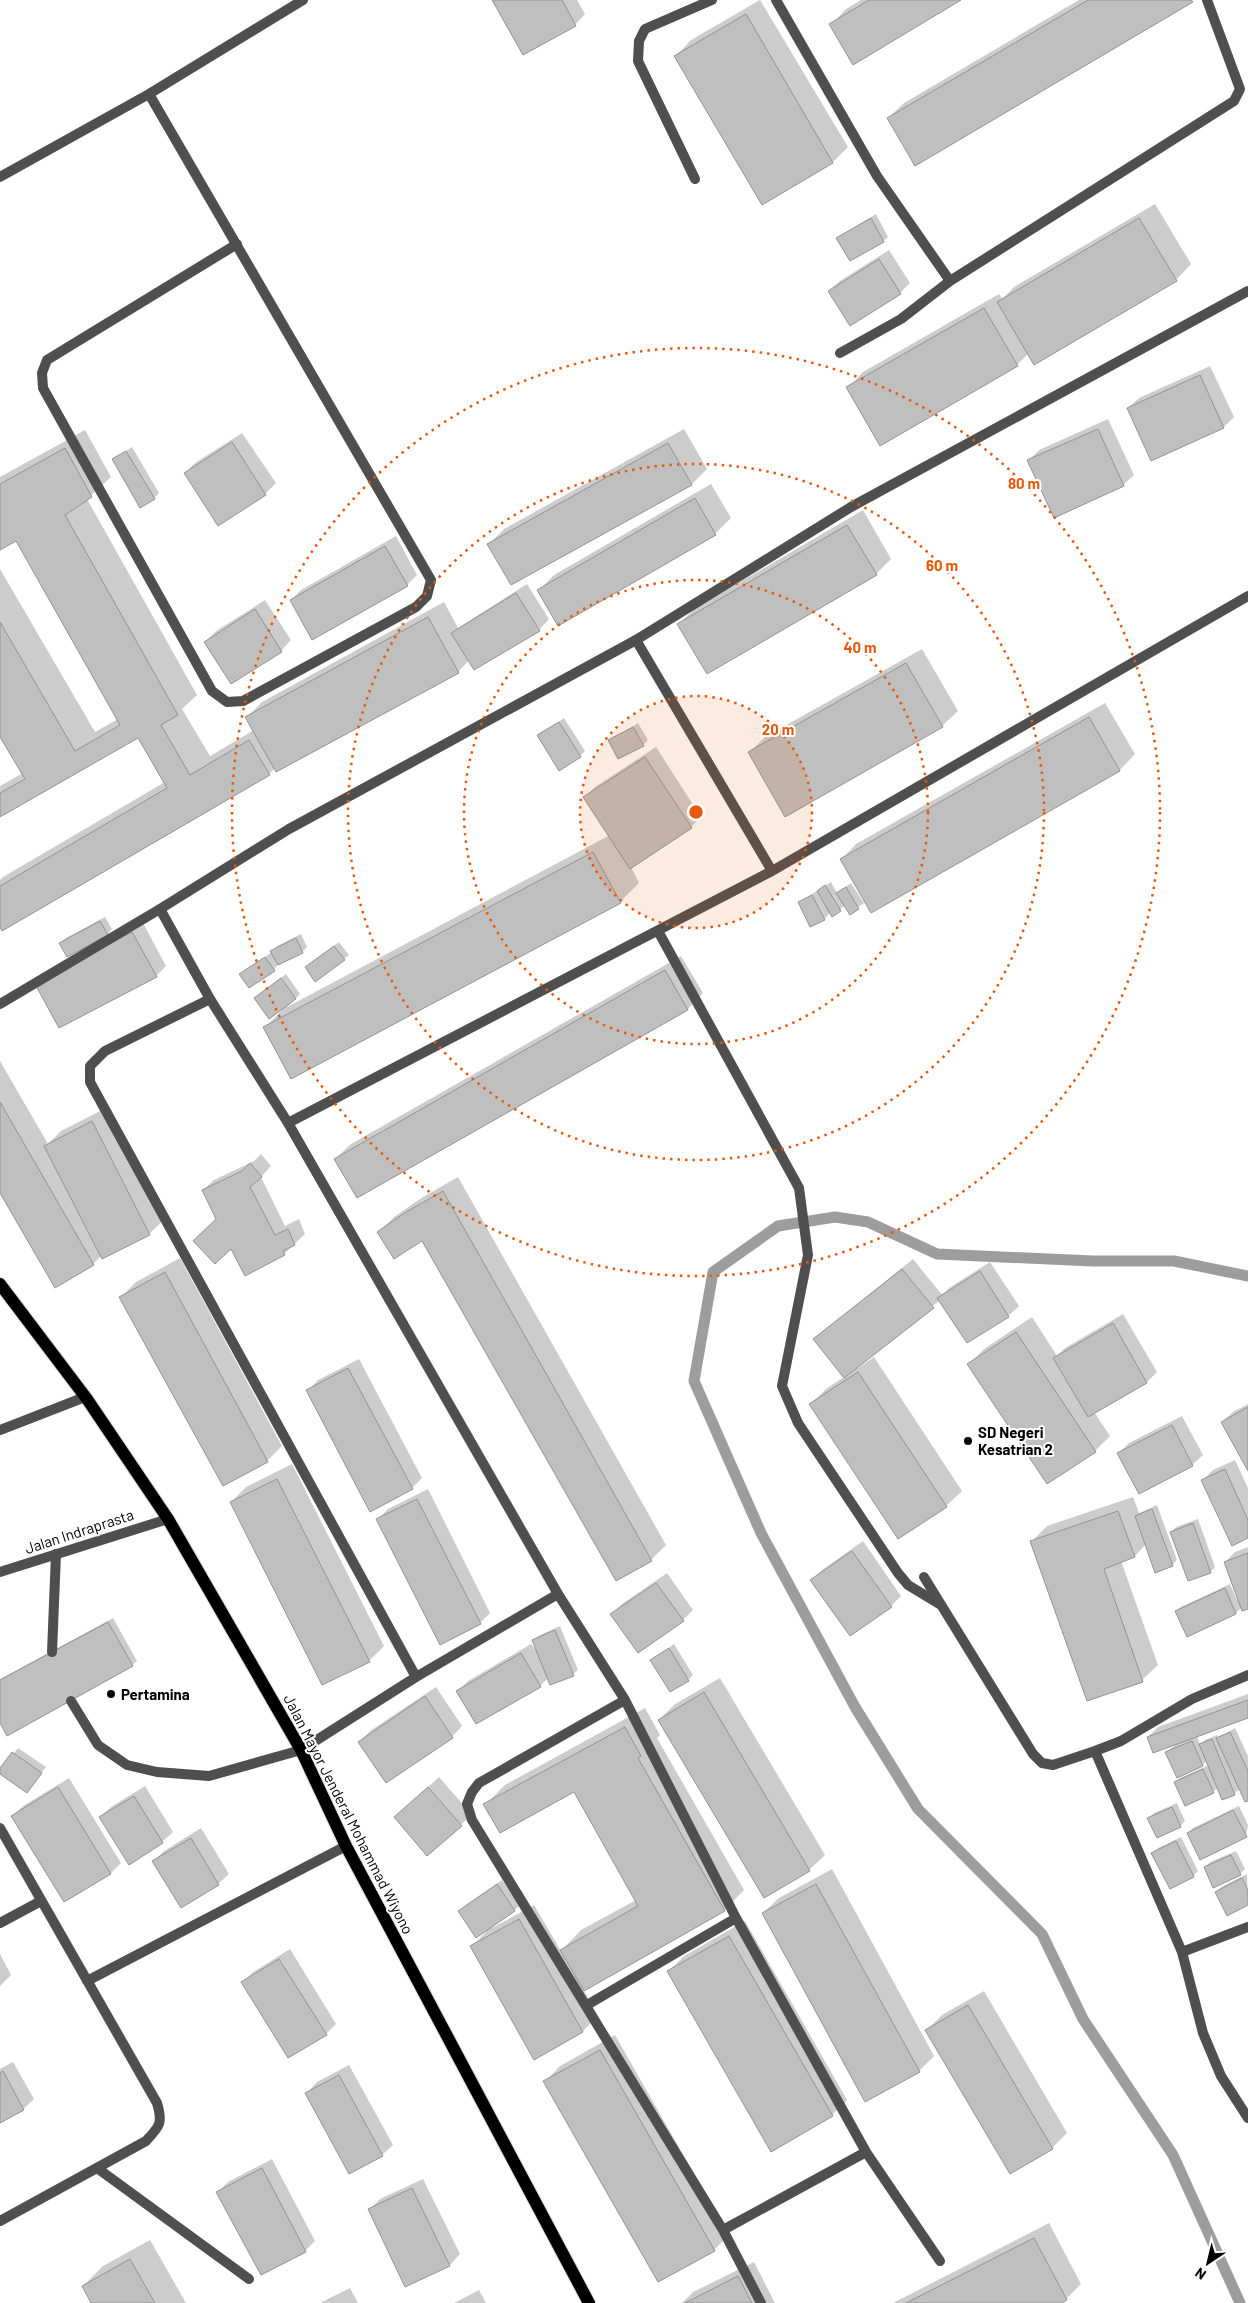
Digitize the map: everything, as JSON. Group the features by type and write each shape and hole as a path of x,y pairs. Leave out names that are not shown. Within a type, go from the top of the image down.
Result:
{"main road":[{"name":"Jalan Mayor Jenderal Mohammad Wiyono","path":"0,1284 85,1398 168,1519 301,1750 346,1846 589,2303"}],"street":[{"path":"0,177 149,94 303,0"},
{"path":"695,179 638,62 639,41 645,29 712,0"},
{"path":"776,0 877,176 950,281"},
{"path":"840,353 901,319 950,281 1234,101 1240,89 1207,0"},
{"path":"149,94 237,244 431,580 427,596 416,607 243,701 227,702 212,691 43,388 42,373 46,360 237,244"},
{"path":"0,1004 160,908 288,828 636,640 851,508 1248,291"},
{"path":"288,1123 772,870 1248,596"},
{"path":"636,640 772,870"},
{"path":"160,908 210,999 288,1123 558,1594 625,1700 736,1918 866,2152 940,2261"},
{"path":"658,931 800,1188 808,1256 782,1386 798,1422 898,1573 908,1585 941,1605"},
{"path":"210,999 105,1051 90,1066 90,1082 416,1677"},
{"path":"0,1430 85,1398"},
{"name":"Jalan Indraprasta","path":"0,1572 168,1519"},
{"path":"52,1652 56,1554"},
{"path":"924,1577 1033,1754 1042,1763 1054,1765 1121,1741 1192,1699 1248,1675"},
{"path":"71,1700 98,1744 127,1765 157,1772 209,1776 301,1750 416,1677 558,1594"},
{"path":"625,1700 479,1784 472,1792 467,1804 472,1820 723,2230 761,2303"},
{"path":"1095,1751 1182,1952 1203,2033 1221,2076 1248,2118"},
{"path":"0,1828 157,2103 162,2117 158,2128 146,2141 0,2221"},
{"path":"87,1981 346,1846"},
{"path":"0,1923 41,1901"},
{"path":"587,2005 736,1918"},
{"path":"1182,1952 1248,1927"},
{"path":"723,2230 866,2152"},
{"path":"98,2168 249,2279"}],"building":[{"path":"492,0 562,0 576,26 523,55"},
{"path":"869,0 961,0 853,65 829,24"},
{"path":"1088,0 1191,0 1193,2 915,166 887,118"},
{"path":"746,14 833,163 762,205 674,56"},
{"path":"871,218 884,242 850,261 836,238"},
{"path":"1139,218 1177,281 1034,365 997,302"},
{"path":"879,259 901,294 850,326 828,291"},
{"path":"984,308 1018,366 880,446 846,387"},
{"path":"1200,375 1224,428 1151,461 1127,408"},
{"path":"1098,429 1124,486 1054,518 1027,460"},
{"path":"232,442 266,495 218,526 184,473"},
{"path":"668,443 692,485 511,585 487,544"},
{"path":"65,448 92,497 65,515 178,715 161,725 190,775 249,740 270,775 2,931 0,927 0,886 167,788 138,738 0,817 0,793 25,779 0,737 0,622 75,751 120,725 16,541 0,550 0,484"},
{"path":"126,451 155,499 140,508 112,459"},
{"path":"695,498 716,535 558,626 537,590"},
{"path":"847,525 877,575 707,674 677,624"},
{"path":"385,546 408,586 312,640 290,600"},
{"path":"516,593 540,631 474,670 451,633"},
{"path":"255,609 282,652 231,684 204,642"},
{"path":"428,617 459,673 276,772 245,717"},
{"path":"906,663 943,727 785,817 748,752"},
{"path":"1089,717 1120,771 871,913 840,859"},
{"path":"559,722 581,757 559,771 537,735"},
{"path":"633,727 644,746 618,759 608,740"},
{"path":"645,757 692,828 630,869 583,797"},
{"path":"593,852 621,903 291,1079 263,1027"},
{"path":"825,885 841,911 832,917 817,891"},
{"path":"846,887 859,909 850,915 836,893"},
{"path":"812,895 825,920 810,927 798,902"},
{"path":"100,921 108,935 67,957 59,943"},
{"path":"132,932 157,977 59,1028 35,984"},
{"path":"296,938 303,953 278,965 270,951"},
{"path":"334,946 345,960 315,982 305,967"},
{"path":"265,957 275,971 249,988 239,974"},
{"path":"665,970 688,1010 357,1198 334,1159"},
{"path":"281,978 296,999 269,1019 254,998"},
{"path":"0,1102 94,1265 55,1288 0,1193"},
{"path":"92,1121 150,1235 102,1259 44,1146"},
{"path":"250,1163 262,1177 250,1187 275,1235 288,1229 295,1245 283,1251 285,1255 245,1276 231,1249 215,1264 193,1241 216,1219 202,1190 242,1171"},
{"path":"443,1191 652,1561 616,1581 422,1241 394,1259 377,1232 406,1212"},
{"path":"902,1269 934,1308 844,1378 813,1339"},
{"path":"980,1271 1009,1317 967,1343 937,1298"},
{"path":"165,1272 268,1462 223,1486 119,1297"},
{"path":"1113,1323 1147,1383 1088,1417 1053,1358"},
{"path":"1016,1332 1096,1452 1047,1484 967,1364"},
{"path":"348,1368 413,1489 370,1512 306,1390"},
{"path":"858,1372 947,1507 898,1539 809,1404"},
{"path":"1248,1407 1248,1471 1221,1422"},
{"path":"1172,1425 1193,1466 1139,1494 1117,1453"},
{"path":"1225,1469 1248,1520 1248,1538 1232,1546 1201,1480"},
{"path":"277,1479 370,1662 322,1685 230,1502"},
{"path":"417,1499 481,1624 440,1645 376,1519"},
{"path":"1152,1509 1173,1566 1155,1573 1135,1516"},
{"path":"1118,1511 1135,1557 1104,1569 1143,1682 1087,1701 1030,1541"},
{"path":"1193,1523 1211,1573 1188,1581 1170,1532"},
{"path":"852,1551 892,1607 850,1636 810,1580"},
{"path":"1248,1553 1248,1609 1242,1611 1224,1562"},
{"path":"656,1583 684,1621 638,1653 610,1614"},
{"path":"1225,1588 1236,1614 1187,1637 1175,1611"},
{"path":"108,1622 133,1666 7,1736 0,1723 0,1680"},
{"path":"555,1630 574,1676 550,1685 532,1640"},
{"path":"669,1648 689,1681 670,1692 650,1660"},
{"path":"521,1653 541,1687 476,1724 456,1691"},
{"path":"704,1692 810,1871 764,1898 658,1720"},
{"path":"425,1696 453,1738 386,1783 358,1742"},
{"path":"1248,1700 1248,1718 1153,1753 1147,1737"},
{"path":"625,1727 641,1756 638,1758 725,1911 584,1991 560,1950 638,1906 574,1792 500,1833 483,1804"},
{"path":"1230,1732 1248,1771 1248,1801 1245,1802 1216,1738"},
{"path":"1212,1739 1235,1795 1222,1800 1199,1744"},
{"path":"1192,1741 1203,1766 1177,1778 1165,1752"},
{"path":"12,1752 42,1773 27,1793 0,1774 0,1768"},
{"path":"1203,1769 1214,1793 1185,1806 1174,1782"},
{"path":"58,1787 111,1874 64,1902 11,1816"},
{"path":"428,1787 462,1826 427,1856 394,1817"},
{"path":"134,1796 163,1843 129,1865 99,1817"},
{"path":"1172,1807 1181,1827 1157,1838 1147,1818"},
{"path":"1233,1810 1247,1837 1200,1860 1187,1833"},
{"path":"191,1838 219,1885 181,1908 152,1861"},
{"path":"1176,1841 1194,1877 1170,1889 1151,1853"},
{"path":"1231,1855 1241,1875 1213,1888 1204,1867"},
{"path":"1242,1878 1248,1890 1248,1905 1227,1916 1215,1892"},
{"path":"497,1884 515,1911 476,1938 458,1911"},
{"path":"816,1884 920,2072 865,2102 762,1913"},
{"path":"519,1919 583,2032 534,2060 470,1946"},
{"path":"729,1936 833,2116 771,2152 667,1971"},
{"path":"279,1959 327,2035 288,2058 241,1982"},
{"path":"968,2005 1053,2149 1010,2174 925,2030"},
{"path":"600,2050 715,2251 658,2282 543,2081"},
{"path":"3,2071 24,2110 0,2123 0,2073"},
{"path":"339,2075 383,2156 349,2174 305,2093"},
{"path":"262,2168 306,2252 261,2275 216,2192"},
{"path":"412,2188 450,2266 405,2287 368,2209"},
{"path":"1034,2238 1067,2300 1062,2303 906,2303"},
{"path":"130,2259 155,2303 91,2303 82,2286"},
{"path":"738,2276 752,2303 685,2303"}],"waterway":[{"path":"1240,2303 1173,2155 1083,2019 1042,1934 918,1809 855,1707 761,1533 694,1381 713,1272 778,1226 835,1217 868,1222 937,1254 1093,1261 1174,1261 1248,1276"}],"place":[{"name":"SD Negeri Kesatrian 2","path":"968,1441"},
{"name":"Pertamina","path":"111,1694"}]}
